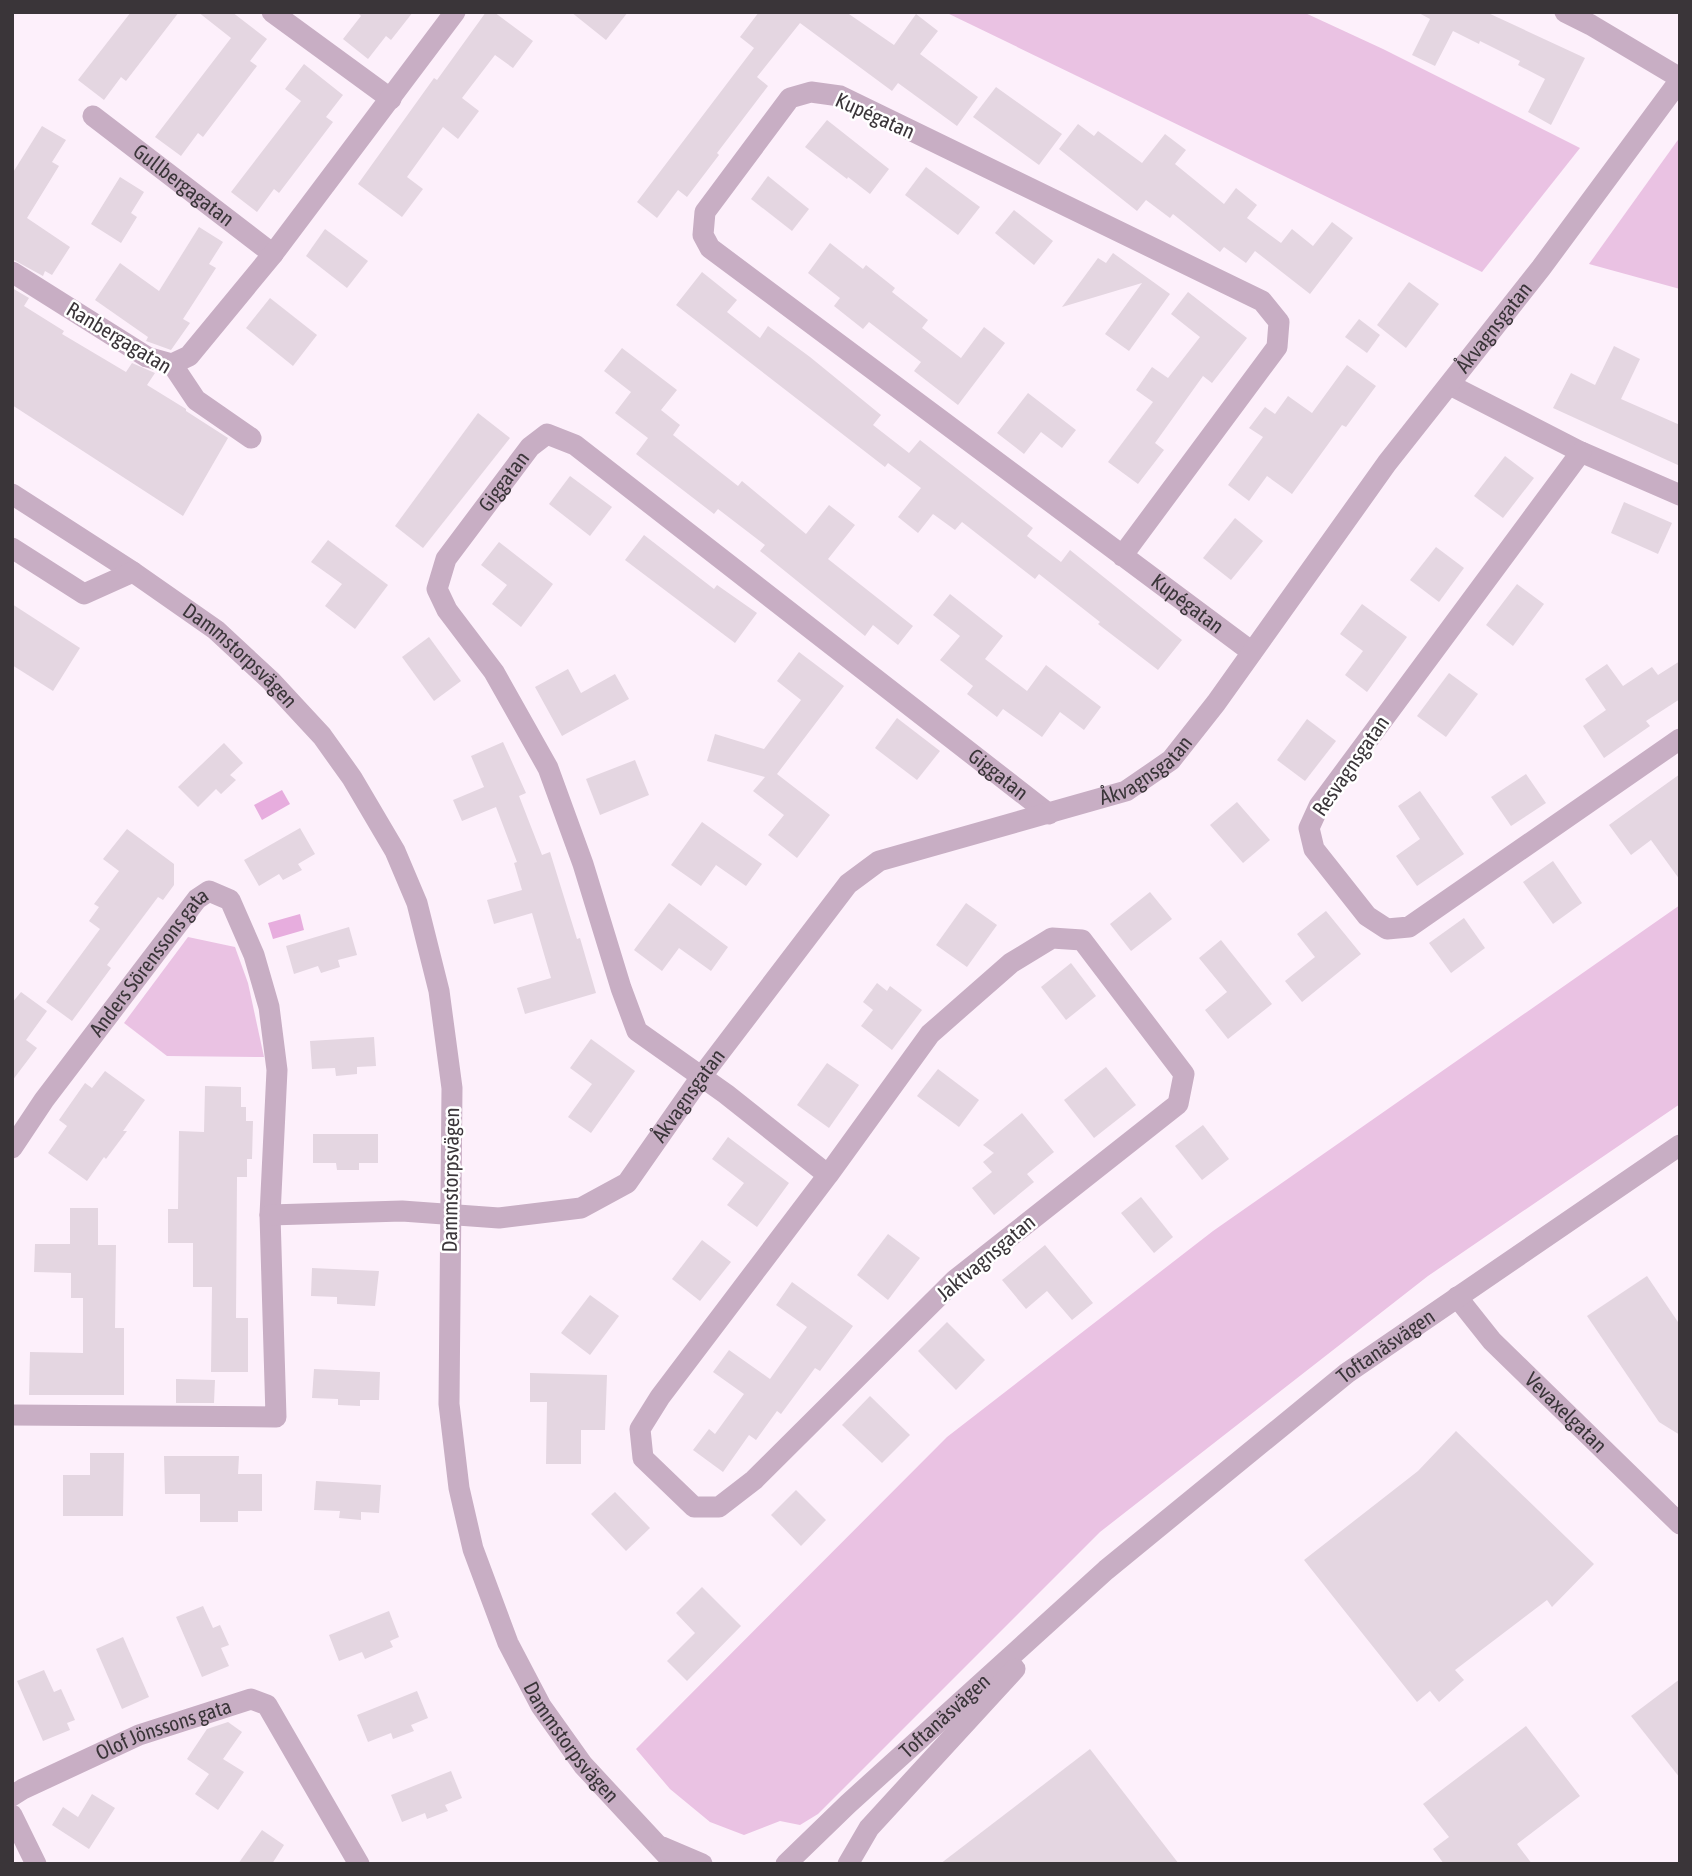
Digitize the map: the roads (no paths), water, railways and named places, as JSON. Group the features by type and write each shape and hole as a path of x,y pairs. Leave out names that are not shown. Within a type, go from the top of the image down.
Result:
{"street":[{"path":"272,12 391,99"},
{"path":"172,364 189,356 273,254 455,12"},
{"path":"1565,12 1595,19 1680,79"},
{"name":"Åkvagnsgatan","path":"450,1214 499,1218 581,1208 626,1183 701,1077 848,884 879,861 1126,791 1171,760 1216,703 1387,463 1541,268 1680,79"},
{"name":"Kupégatan","path":"1122,556 1277,347 1279,322 1262,301 840,96 811,92 790,98 705,212 703,235 710,248 1122,556 1252,652"},
{"name":"Gullbergagatan","path":"93,116 273,254"},
{"name":"Ranbergagatan","path":"12,272 147,357 172,364 196,400 251,438"},
{"path":"1450,385 1581,452 1680,495"},
{"name":"Giggatan","path":"701,1077 637,1031 583,864 548,768 494,672 447,610 437,589 446,559 530,447 547,434 575,445 1049,814"},
{"name":"Resvagnsgatan","path":"1581,452 1319,806 1309,828 1314,849 1367,916 1387,929 1409,927 1680,739"},
{"name":"Dammstorpsvägen","path":"12,494 216,630 271,681 322,736 345,767 395,851 417,903 439,991 452,1088 449,1404 459,1488 473,1549 508,1643 541,1706 583,1765 675,1864"},
{"path":"12,548 84,594 132,572"},
{"name":"Anders Sörenssons gata","path":"12,1148 38,1108 197,899 209,891 230,900 254,955 269,1007 277,1070 270,1216 275,1417 12,1415"},
{"name":"Jaktvagnsgatan","path":"1052,938 1082,940 1184,1074 1178,1104 955,1280 754,1480 719,1507 694,1507 643,1458 640,1429 660,1396 828,1175 930,1034 1011,963 1052,938"},
{"path":"701,1077 828,1175"},
{"name":"Toftanäsvägen","path":"786,1864 848,1804 1106,1570 1347,1373 1680,1145"},
{"path":"270,1216 402,1211 450,1214"},
{"name":"Vevaxelgatan","path":"1457,1297 1492,1341 1680,1524"},
{"name":"Toftanäsvägen","path":"848,1864 869,1828 1106,1570"},
{"name":"Olof Jönssons gata","path":"12,1796 139,1735 251,1699 267,1705 359,1864"},
{"path":"12,1815 36,1864"},
{"name":"Dammstorpsvägen","path":"659,1846 702,1864"}]}
